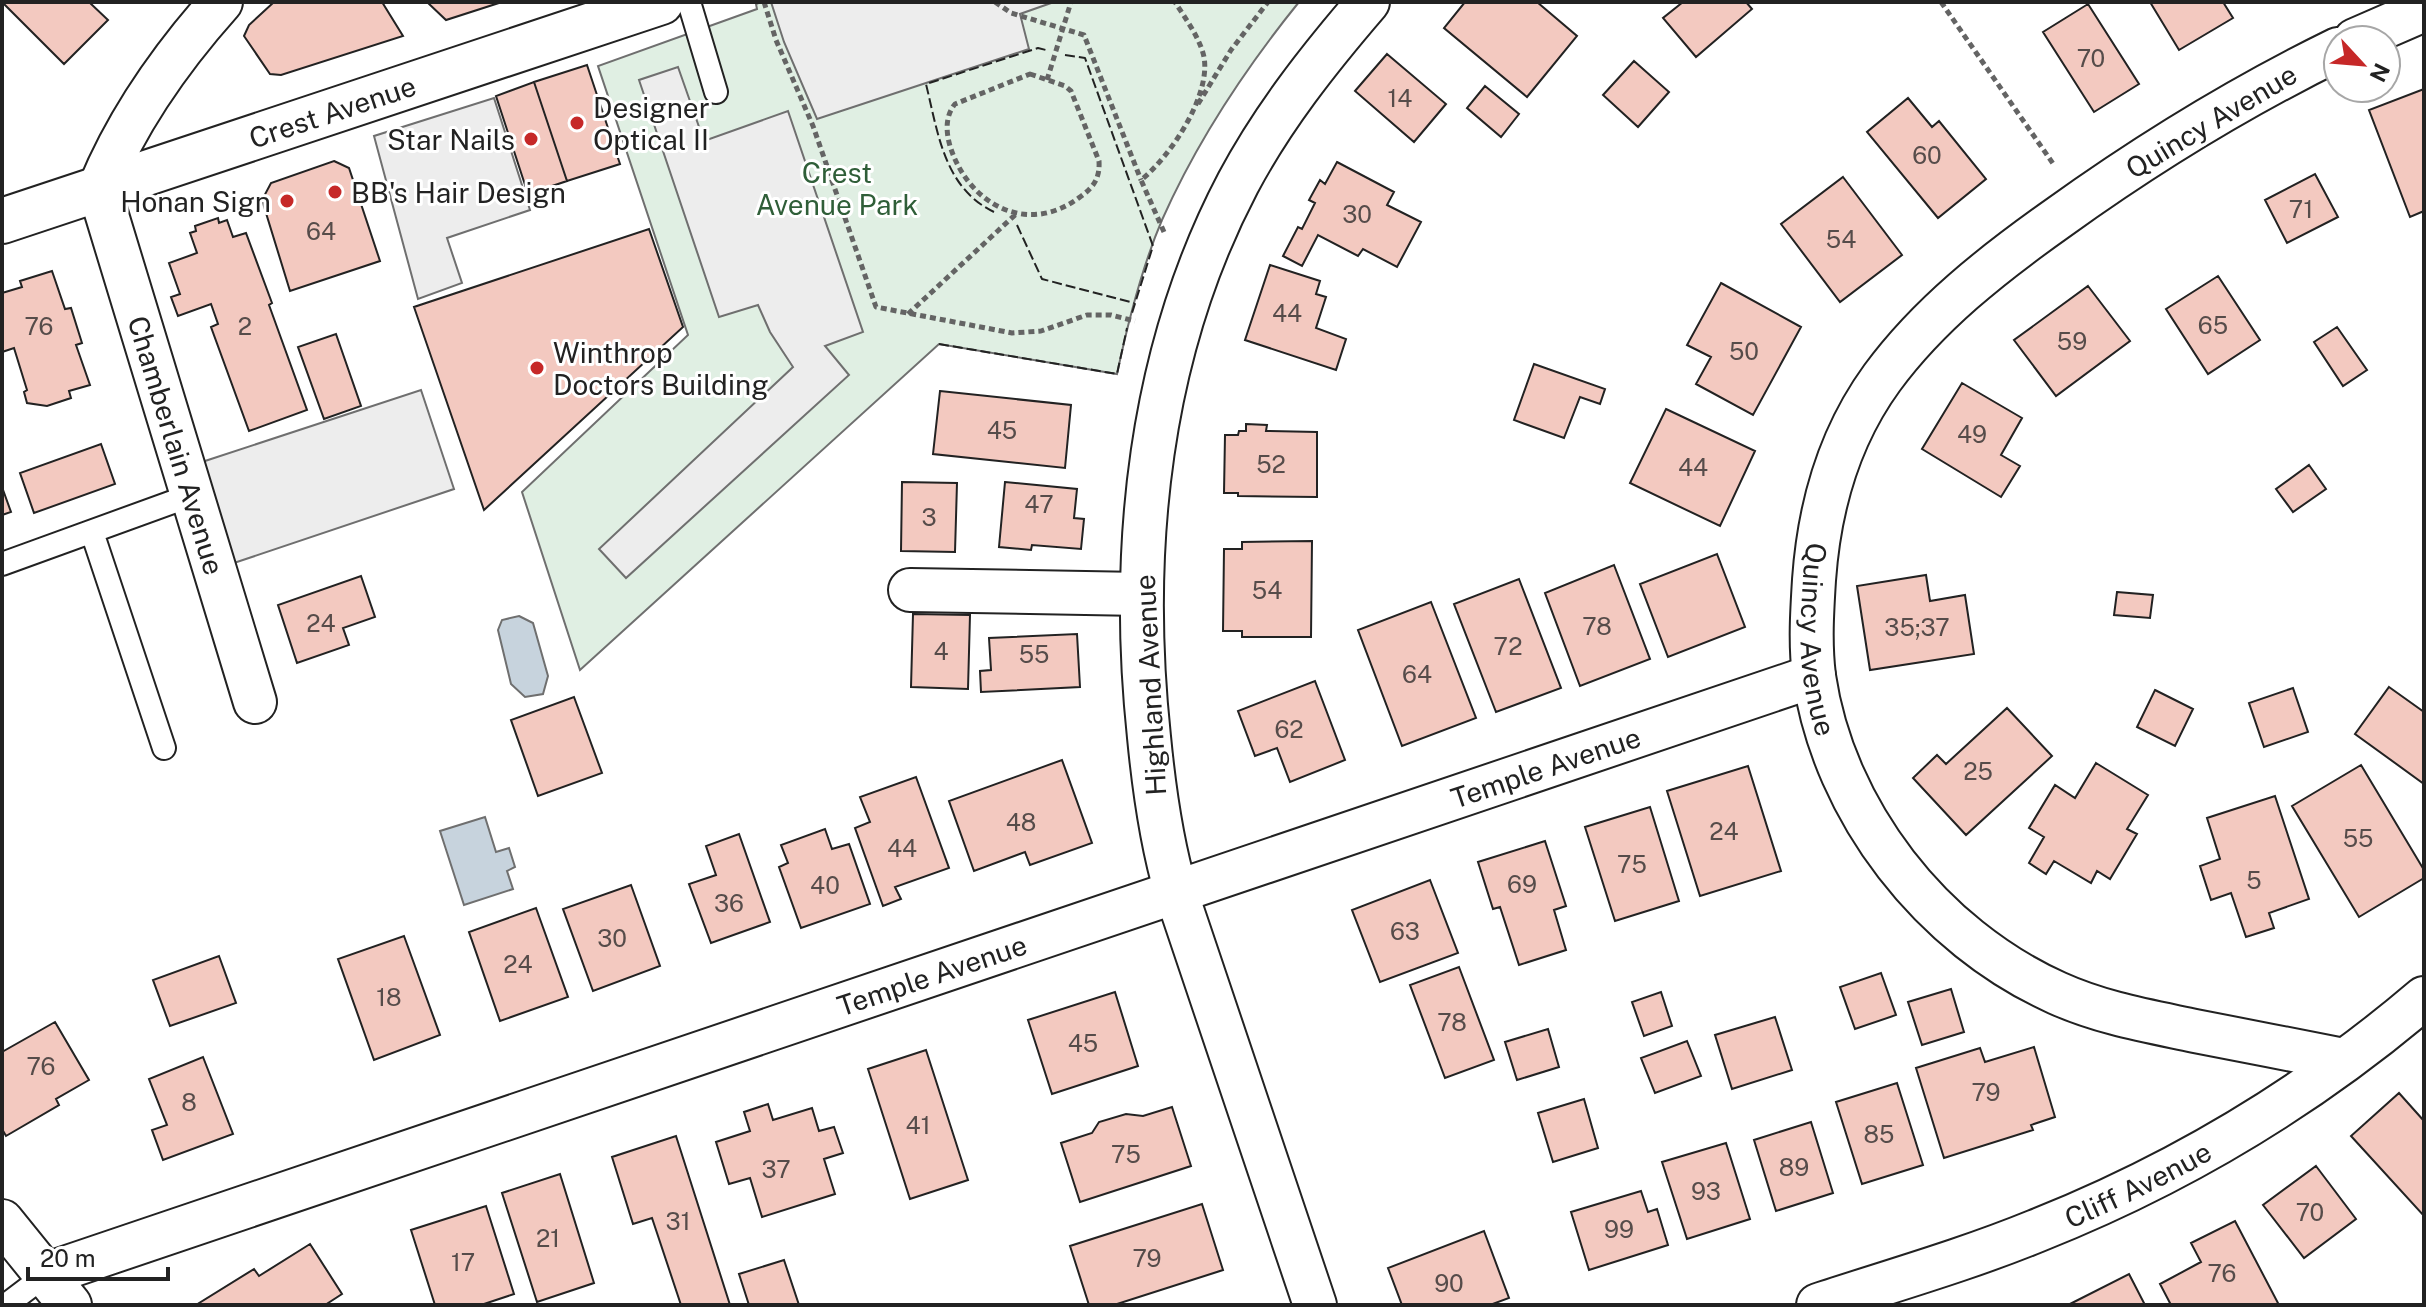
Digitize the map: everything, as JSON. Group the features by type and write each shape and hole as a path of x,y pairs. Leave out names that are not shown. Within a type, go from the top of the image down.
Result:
{"main road":[{"name":"Crest Avenue","path":"2,221 661,2"}],"street":[{"path":"99,189 143,102 221,2"},
{"name":"Highland Avenue","path":"1315,1305 1176,892 1163,842 1146,705 1141,594 1145,517 1154,440 1177,336 1203,259 1237,184 1266,135 1313,67 1368,2"},
{"path":"2392,24 2424,10"},
{"name":"Quincy Avenue","path":"2322,58 2210,118 2014,249 1958,296 1897,359 1865,405 1831,484 1817,538 1812,626 1814,676 1835,751 1869,826 1902,874 1923,898 1971,940 2024,976 2086,1005 2148,1022 2344,1060"},
{"name":"Chamberlain Avenue","path":"99,189 255,702"},
{"path":"910,590 1141,594"},
{"name":"Temple Avenue","path":"59,1289 1176,892 1814,676"},
{"name":"Cliff Avenue","path":"1818,1305 1994,1247 2111,1199 2190,1159 2344,1060 2424,998"},
{"path":"2,1221 59,1289"}],"lane":[{"path":"689,2 716,92"},
{"path":"2,564 192,495"},
{"path":"92,532 164,748"},
{"path":"6,1305 59,1289"}],"path":[{"path":"764,2 776,40 813,126 876,307 1012,333 1041,331 1096,314 1132,321 1177,336"},
{"path":"995,2 1011,13 1084,35 1169,242 1203,259"},
{"path":"1047,80 1071,2"},
{"path":"1175,2 1204,55 1203,82 1193,111"},
{"path":"1141,180 1158,166 1231,50 1268,2"},
{"path":"1941,2 2057,170"},
{"path":"1025,75 1047,80 1071,91 1099,161 1100,173 1088,191 1058,210 1016,214 986,199 962,176 948,137 948,116 955,104 1025,75"},
{"path":"908,314 1016,214"}],"green space":[{"name":"Crest Avenue Park","path":"1299,2 1259,54 1190,162 1154,239 1141,277 1117,374 939,344 580,670 522,492 688,335 598,66 757,9 756,4"}],"shaded area":[{"path":"771,2 1054,2 1020,14 1029,49 817,119 784,42"},
{"path":"678,67 704,141 788,111 863,332 825,346 849,375 626,578 599,549 793,367 770,332 758,305 719,317 639,80"},
{"path":"494,98 530,210 447,238 462,283 418,299 374,136"},
{"path":"421,390 454,489 231,564 199,463"},
{"path":"519,616 533,623 548,676 543,694 525,697 511,684 498,630 502,620"},
{"path":"485,817 496,852 509,848 515,867 507,871 513,889 464,905 440,831"}],"building":[{"path":"2,2 89,2 108,20 64,64"},
{"path":"274,2 382,2 403,36 281,75 270,74 244,36 249,25"},
{"path":"427,2 502,2 446,20"},
{"path":"1465,2 1537,2 1577,36 1527,97 1444,28"},
{"path":"1683,2 1746,2 1752,9 1696,57 1663,18"},
{"path":"2150,2 2223,2 2233,18 2179,50"},
{"path":"2088,4 2139,84 2094,112 2043,32"},
{"path":"1387,54 1446,104 1414,142 1355,91"},
{"path":"1634,61 1669,92 1638,127 1603,95"},
{"name":"Designer Optical II","path":"587,65 620,164 567,181 534,82"},
{"name":"Star Nails","path":"534,82 567,181 528,194 496,96"},
{"path":"1485,86 1519,114 1501,137 1467,108"},
{"path":"2424,89 2424,211 2410,217 2369,110 2385,104 2402,104 2402,97"},
{"path":"1908,98 1932,127 1939,121 1986,179 1938,218 1867,132"},
{"path":"334,161 349,168 380,261 290,291 262,200 271,183"},
{"path":"1337,162 1394,192 1387,205 1421,222 1397,267 1363,249 1358,256 1318,235 1302,266 1283,256 1315,203 1309,200 1320,180 1325,184"},
{"path":"2315,174 2338,217 2287,243 2265,200"},
{"path":"1843,177 1902,255 1840,302 1781,224"},
{"path":"218,218 219,223 227,220 233,237 246,233 307,410 249,431 211,327 218,324 211,304 178,316 171,297 180,294 169,263 197,253 190,233 196,231 195,226"},
{"name":"Winthrop Doctors Building","path":"649,229 683,327 484,510 414,307"},
{"path":"1270,265 1320,281 1316,294 1326,297 1316,328 1346,339 1336,370 1245,340"},
{"path":"52,271 65,309 71,308 82,343 76,345 90,385 69,391 71,398 47,406 27,403 24,392 27,390 14,348 2,352 2,293 22,287 20,281"},
{"path":"2218,276 2260,340 2208,374 2166,309"},
{"path":"1721,283 1801,327 1753,415 1696,384 1711,357 1687,345"},
{"path":"2088,286 2130,341 2056,396 2014,340"},
{"path":"2337,327 2367,370 2343,386 2314,342"},
{"path":"336,334 361,406 324,419 298,347"},
{"path":"1534,364 1605,389 1600,404 1580,397 1564,438 1514,420"},
{"path":"1962,383 2022,418 2001,455 2020,466 2001,497 1922,449"},
{"path":"940,391 1071,405 1065,468 933,454"},
{"path":"1666,409 1755,451 1720,526 1630,483"},
{"path":"1246,424 1267,425 1266,431 1317,432 1317,497 1224,493 1225,435 1238,435 1239,431 1246,431"},
{"path":"101,444 115,484 34,513 20,473"},
{"path":"2309,465 2326,489 2293,512 2276,489"},
{"path":"902,482 957,483 955,552 901,551"},
{"path":"1005,482 1077,489 1074,518 1084,519 1081,549 1032,545 1031,550 999,547"},
{"path":"2,487 11,512 2,515"},
{"path":"1312,541 1311,637 1242,637 1242,631 1223,631 1224,549 1242,549 1242,542"},
{"path":"1717,554 1745,627 1668,657 1640,584"},
{"path":"1614,565 1650,659 1580,686 1545,593"},
{"path":"1926,575 1930,601 1965,595 1974,654 1870,670 1857,586"},
{"path":"361,576 375,617 343,628 349,645 297,663 278,605"},
{"path":"1519,579 1561,688 1496,712 1454,604"},
{"path":"2117,592 2153,595 2150,618 2114,615"},
{"path":"1431,602 1476,718 1402,746 1358,630"},
{"path":"913,614 970,615 968,689 911,687"},
{"path":"1077,634 1080,687 981,692 980,671 991,670 989,638"},
{"path":"1315,681 1345,760 1290,782 1277,748 1255,756 1238,711"},
{"path":"2389,687 2424,712 2424,784 2355,734"},
{"path":"2293,688 2308,732 2264,747 2249,703"},
{"path":"2155,690 2193,709 2175,746 2137,727"},
{"path":"574,697 602,773 538,796 511,720"},
{"path":"2007,708 2052,756 1966,835 1913,778 1937,755 1946,764"},
{"path":"1062,760 1092,843 1030,865 1025,852 974,871 949,801"},
{"path":"2096,763 2148,795 2127,829 2137,834 2110,879 2097,871 2091,883 2054,861 2046,874 2029,863 2044,837 2029,828 2055,785 2075,798"},
{"path":"2361,765 2424,870 2424,878 2359,917 2292,806"},
{"path":"1748,766 1781,871 1700,896 1667,791"},
{"path":"916,777 949,868 895,887 901,899 883,906 855,828 870,822 860,797"},
{"path":"2275,796 2309,899 2269,913 2274,928 2246,937 2231,893 2211,900 2200,866 2220,859 2207,818"},
{"path":"1650,807 1679,901 1615,921 1585,827"},
{"path":"825,829 832,849 849,844 870,904 801,928 779,867 788,863 781,845"},
{"path":"739,834 770,922 711,943 689,884 716,875 706,846"},
{"path":"1545,841 1566,906 1554,910 1566,950 1519,965 1500,907 1493,909 1478,862"},
{"path":"1430,880 1458,953 1380,982 1352,910"},
{"path":"631,885 660,966 593,991 563,909"},
{"path":"536,908 568,997 500,1021 469,932"},
{"path":"404,936 440,1035 374,1060 338,959"},
{"path":"219,956 236,1003 170,1026 153,980"},
{"path":"1459,967 1494,1060 1445,1078 1410,985"},
{"path":"1881,973 1896,1015 1855,1029 1840,987"},
{"path":"1951,989 1964,1032 1922,1045 1908,1002"},
{"path":"1115,992 1138,1066 1052,1094 1028,1020"},
{"path":"1661,992 1672,1026 1644,1036 1632,1002"},
{"path":"1775,1017 1792,1070 1732,1089 1715,1035"},
{"path":"55,1022 89,1080 56,1099 59,1105 6,1136 2,1129 2,1052"},
{"path":"1548,1029 1559,1067 1517,1080 1505,1042"},
{"path":"1687,1041 1701,1076 1655,1093 1641,1058"},
{"path":"2034,1047 2055,1117 2031,1125 2033,1130 1944,1158 1916,1068 1980,1048 1985,1062"},
{"path":"926,1050 968,1180 910,1199 868,1069"},
{"path":"203,1057 233,1134 163,1160 152,1130 167,1125 149,1079"},
{"path":"1897,1083 1923,1165 1862,1184 1836,1102"},
{"path":"2399,1093 2424,1121 2424,1216 2351,1136"},
{"path":"1584,1099 1598,1148 1553,1162 1538,1113"},
{"path":"768,1104 773,1120 812,1108 819,1131 834,1127 843,1153 824,1159 835,1194 762,1217 750,1178 729,1184 716,1142 750,1131 744,1112"},
{"path":"1172,1107 1191,1166 1080,1202 1061,1143 1092,1133 1099,1122 1126,1114 1143,1116"},
{"path":"1811,1122 1833,1193 1776,1211 1754,1140"},
{"path":"676,1136 730,1305 681,1305 652,1218 633,1224 612,1157"},
{"path":"1726,1143 1750,1219 1687,1239 1662,1162"},
{"path":"2316,1166 2356,1219 2304,1258 2263,1205"},
{"path":"560,1174 594,1283 537,1302 502,1193"},
{"path":"1641,1191 1648,1212 1657,1209 1668,1245 1589,1270 1571,1212"},
{"path":"1202,1204 1223,1270 1114,1305 1089,1305 1070,1246"},
{"path":"486,1206 514,1294 481,1305 435,1305 411,1230"},
{"path":"2235,1221 2279,1305 2171,1305 2160,1284 2201,1262 2191,1243"},
{"path":"1484,1231 1509,1298 1490,1305 1402,1305 1388,1268"},
{"path":"310,1244 342,1294 325,1305 196,1305 254,1269 259,1276"},
{"path":"784,1260 799,1305 749,1305 739,1274"},
{"path":"2129,1274 2145,1305 2068,1305"}],"fence":[{"path":"994,212 977,202 954,174 940,140 926,84 1038,48 1046,50"},
{"path":"1065,55 1085,58 1153,246 1132,313"},
{"path":"1017,225 1042,279 1134,303"},
{"path":"939,344 1117,374 1127,328"}],"place":[{"name":"Designer Optical II","path":"577,123"},
{"name":"Star Nails","path":"531,139"},
{"name":"BB's Hair Design","path":"335,192"},
{"name":"Honan Sign","path":"287,201"},
{"name":"Winthrop Doctors Building","path":"537,368"}]}
